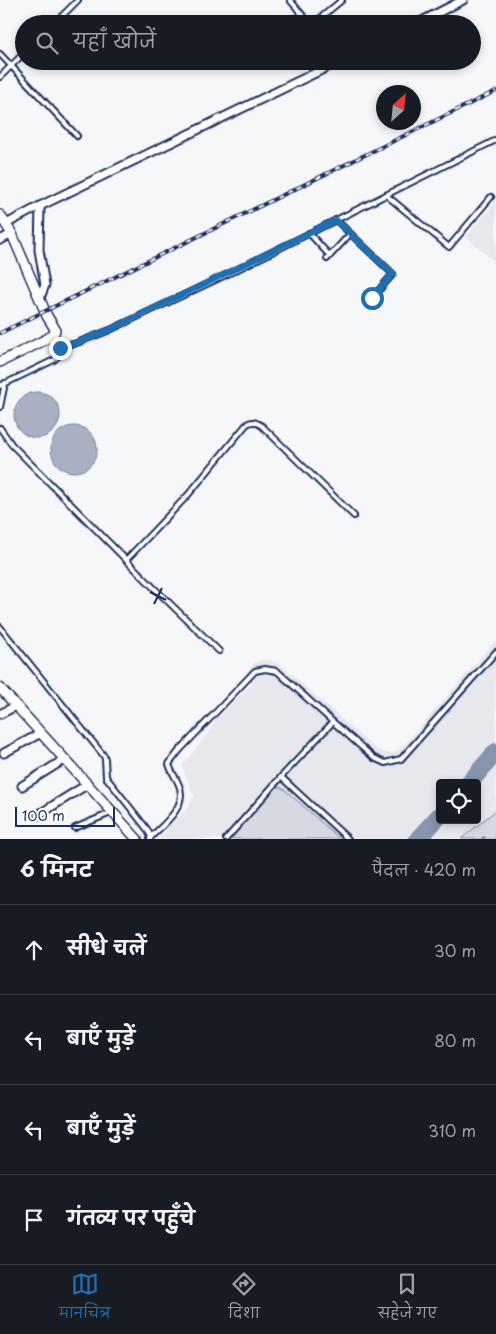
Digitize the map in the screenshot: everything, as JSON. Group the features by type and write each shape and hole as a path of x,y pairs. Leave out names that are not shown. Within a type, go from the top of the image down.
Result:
{"street":[{"path":"434,15 463,0"},
{"path":"6,224 321,70"},
{"path":"40,206 39,250 45,285 40,298"},
{"path":"0,215 12,234 47,316 55,329 51,336 0,362"},
{"path":"0,240 12,234"},
{"path":"0,688 137,839"},
{"path":"0,714 16,706"},
{"path":"4,753 41,733"},
{"path":"22,786 65,759"},
{"path":"38,815 88,784"}],"lane":[{"path":"63,15 78,0"},
{"path":"290,0 304,15"},
{"path":"323,15 342,0"},
{"path":"0,54 77,136"},
{"path":"0,77 15,62"},
{"path":"58,344 74,344 110,330 309,234 496,140"},
{"path":"386,195 449,247 491,197"},
{"path":"336,220 393,274 372,298"},
{"path":"309,234 328,257 350,234"},
{"path":"0,386 54,360 60,351 58,344 51,336"},
{"path":"0,407 5,383"},
{"path":"126,560 188,496 246,424 250,422 256,422 262,426 354,516"},
{"path":"0,430 12,445 219,651"},
{"path":"0,627 104,756 106,777 147,829 151,838 175,812 181,799 180,786 169,764 255,671 265,669 277,671 374,758 385,763 401,759 496,652"},
{"path":"226,839 280,777 333,722"},
{"path":"280,777 348,839"},
{"path":"75,828 113,812"}],"shaded area":[{"path":"496,202 496,263 466,237"},
{"path":"496,640 496,839 159,839 170,825 188,808 194,796 182,766 209,732 215,720 255,681 246,672 257,661 270,660 279,663 374,748 384,753 394,753 406,743"},
{"path":"276,787 284,789 340,839 230,839"},
{"path":"496,810 496,839 461,839 481,824"}],"water":[{"path":"37,392 50,396 56,402 60,415 56,428 50,434 37,438 24,434 18,428 14,415 18,402 24,396"},
{"path":"79,426 91,432 96,440 96,458 91,466 83,471 69,472 57,466 52,458 51,444 57,432 65,427"}],"taxiway":[{"path":"472,779 496,752"},
{"path":"418,839 436,819"}],"railway":[{"path":"0,333 496,91"}],"route":[{"path":"60,348 58,344 74,344 110,330 336,220 393,274 372,298"}]}
